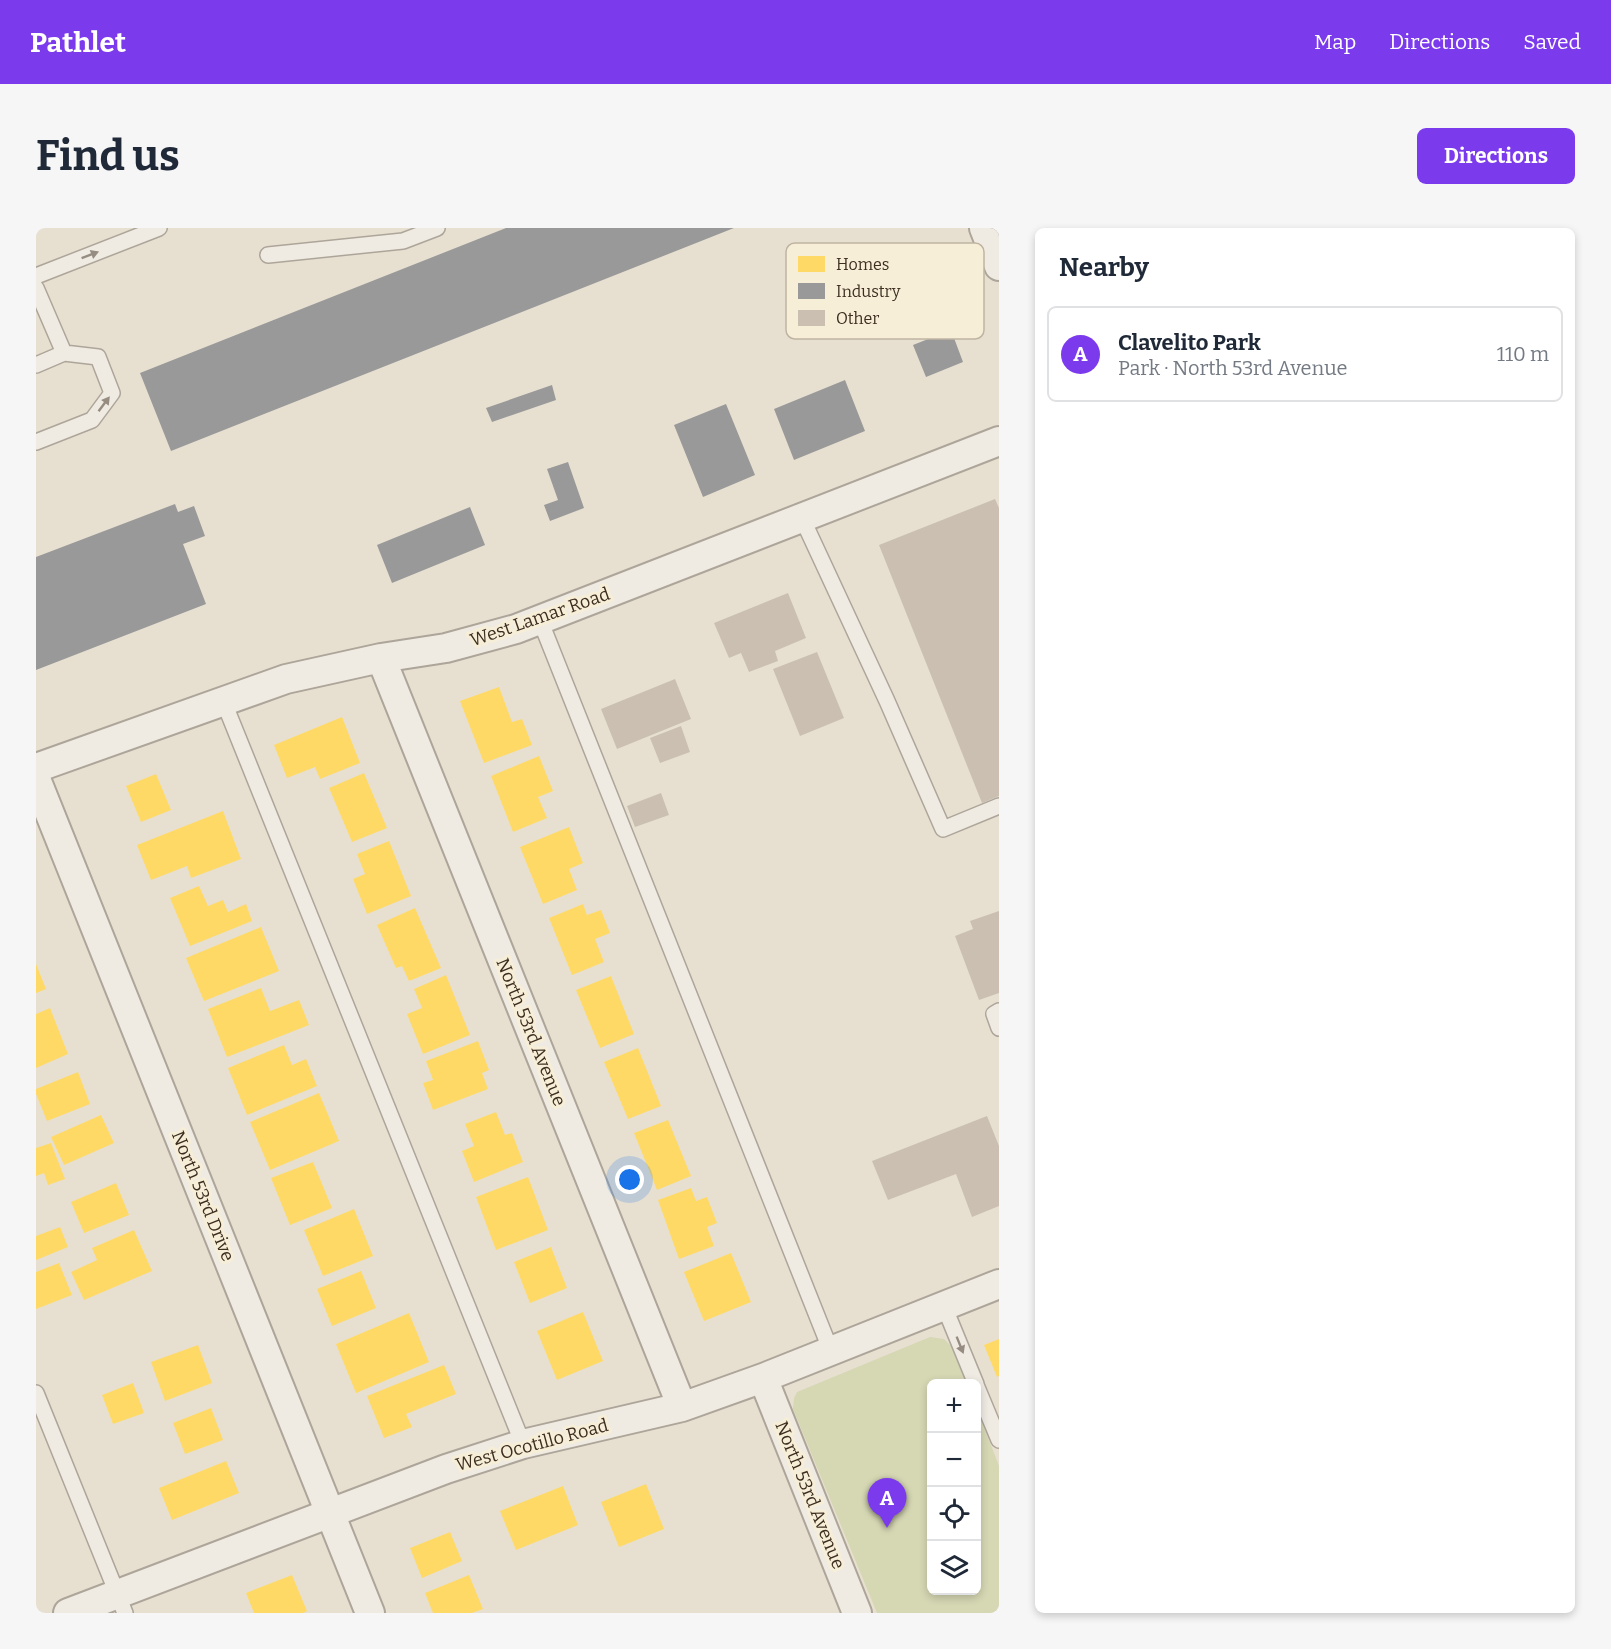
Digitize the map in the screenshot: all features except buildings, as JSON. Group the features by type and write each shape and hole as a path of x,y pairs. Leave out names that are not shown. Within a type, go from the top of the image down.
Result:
{"street":[{"path":"984,228 999,266"},
{"name":"West Lamar Road","path":"36,768 286,678 381,658 446,648 516,629 999,441"},
{"name":"North 53rd Avenue","path":"381,658 682,1407"},
{"name":"North 53rd Drive","path":"36,779 370,1613"},
{"name":"West Ocotillo Road","path":"68,1613 122,1603 329,1513 446,1468 523,1444 682,1407 763,1378 999,1284"},
{"name":"North 53rd Avenue","path":"763,1378 857,1613"}],"lane":[{"path":"36,276 159,228"},
{"path":"268,255 403,241 436,228"},
{"path":"36,288 64,353"},
{"path":"36,365 64,353 98,357 112,393 92,420 36,442"},
{"path":"802,518 887,701 943,829 999,806"},
{"path":"540,620 831,1351"},
{"path":"223,700 523,1444"},
{"path":"999,1011 994,1014 999,1028"},
{"path":"945,1306 974,1379"},
{"path":"36,1393 122,1603"},
{"path":"981,1396 999,1440"}],"green space":[{"path":"930,1337 944,1339 951,1346 964,1379 927,1379 927,1595 981,1595 981,1419 999,1466 999,1613 877,1613 793,1409 797,1392"}],"place":[{"name":"Clavelito Park","path":"887,1528"}]}
